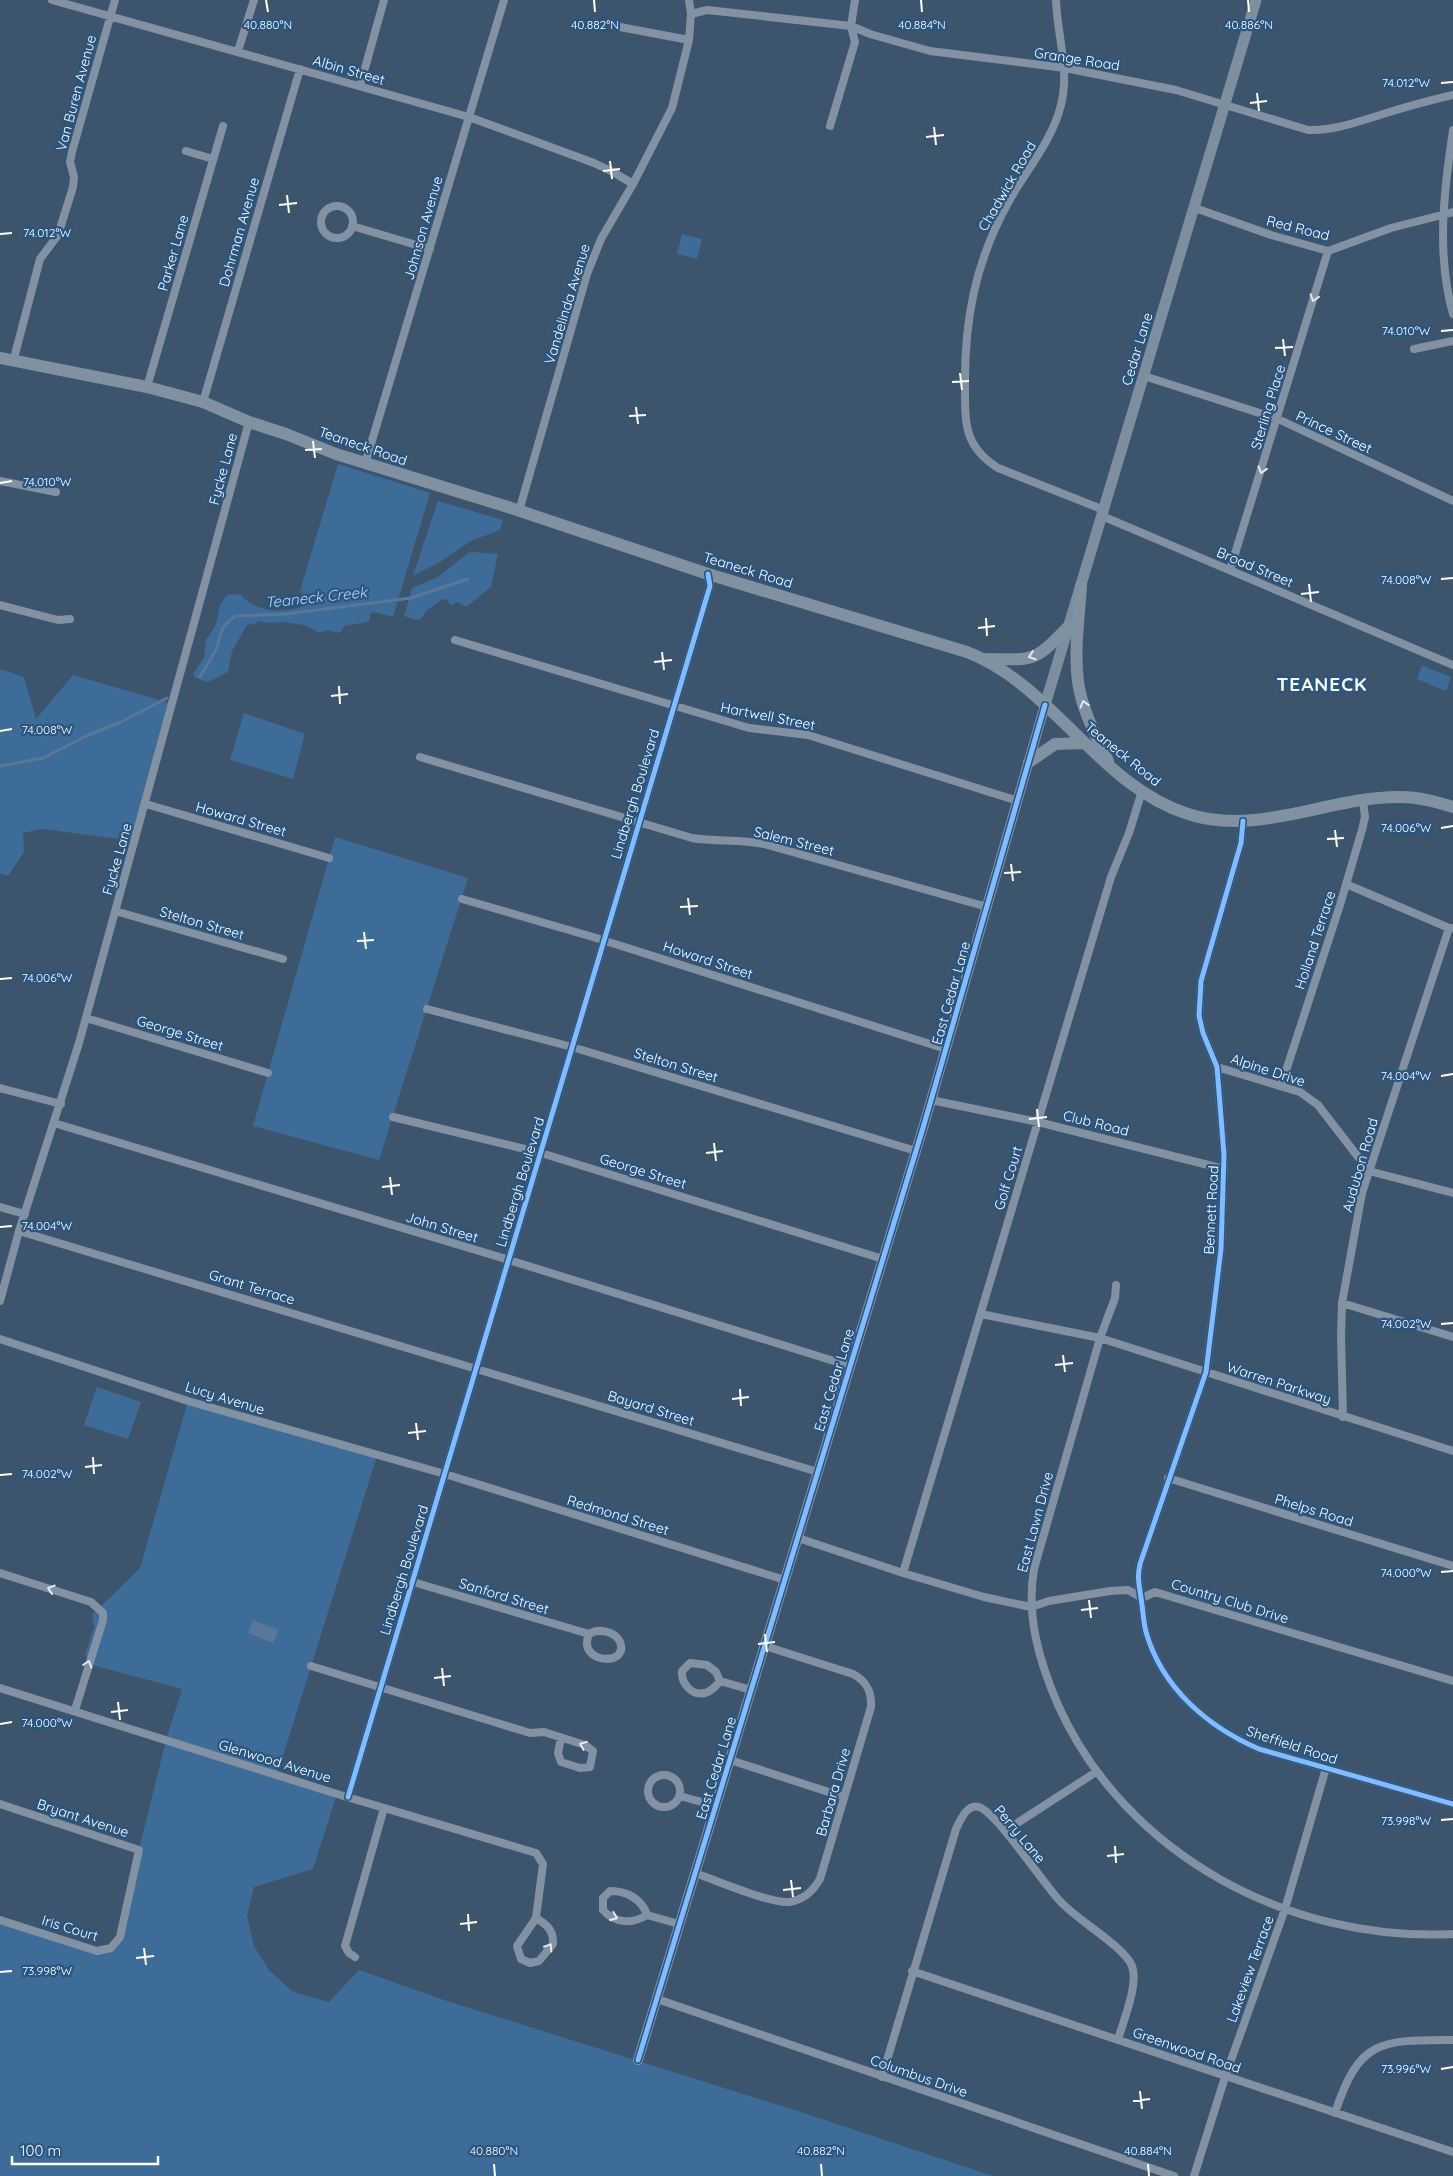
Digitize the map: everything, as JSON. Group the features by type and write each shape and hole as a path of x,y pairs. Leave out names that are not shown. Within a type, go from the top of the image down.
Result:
{"main road":[{"name":"Cedar Lane","path":"1045,705 1256,0"},
{"name":"Teaneck Road","path":"0,358 147,387 202,402 249,422 365,464 519,511 708,574 901,631 982,659 1008,674 1142,791 1164,804 1188,814 1215,820 1243,821 1363,801 1402,797 1453,806"},
{"path":"1081,586 1077,660 1078,680 1086,712 1110,765"},
{"path":"982,659 1024,659 1036,657 1069,626"},
{"path":"1029,762 1056,744 1085,743"}],"street":[{"name":"Albin Street","path":"52,0 469,116 594,163 633,184"},
{"name":"Van Buren Avenue","path":"13,362 40,259 58,235 72,187 74,177 70,162 72,152 115,0"},
{"path":"238,51 254,0"},
{"path":"360,86 384,0"},
{"name":"Johnson Avenue","path":"365,464 504,0"},
{"name":"Vandelinda Avenue","path":"519,511 587,274 601,239 633,184 672,108 688,40 691,14 689,0"},
{"path":"830,126 856,42 851,26 855,0"},
{"name":"Chadwick Road","path":"1056,0 1065,68 1064,90 1056,120 1040,153 996,226 978,274 971,302 965,344 965,422 971,442 987,461 998,468 1103,513"},
{"name":"Grange Road","path":"691,14 707,10 851,26 870,34 930,51 1065,68 1176,90 1296,127 1322,130 1338,128 1453,95"},
{"path":"620,27 688,40"},
{"name":"Dohrman Avenue","path":"202,402 300,69"},
{"name":"Parker Lane","path":"147,387 223,126"},
{"path":"1453,130 1444,186 1443,214 1444,259 1453,311"},
{"path":"186,151 214,159"},
{"path":"340,206 349,211 353,221 352,226 350,231 342,237 332,237 327,235 322,226 322,216 330,208 340,206"},
{"name":"Red Road","path":"1195,208 1271,235 1328,251 1392,228 1453,212"},
{"path":"352,226 430,249"},
{"name":"Sterling Place","path":"1230,570 1278,419 1328,251"},
{"path":"1414,349 1453,341"},
{"name":"Prince Street","path":"1144,376 1278,419 1453,501"},
{"name":"Fycke Lane","path":"0,1301 19,1231 61,1104 86,1018 249,422"},
{"path":"0,480 56,492"},
{"name":"Broad Street","path":"1103,513 1230,570 1453,665"},
{"name":"Lindbergh Boulevard","path":"348,1797 710,586 708,574"},
{"path":"0,605 58,620 70,619"},
{"name":"Hartwell Street","path":"455,640 748,728 808,736 1018,800"},
{"name":"East Cedar Lane","path":"638,2060 916,1151 1045,705"},
{"name":"Salem Street","path":"420,757 692,838 708,841 750,841 764,844 987,907"},
{"name":"Golf Court","path":"903,1573 1114,868 1129,833 1142,791"},
{"name":"Holland Terrace","path":"1281,1086 1365,820 1363,801"},
{"name":"Howard Street","path":"146,804 329,858"},
{"name":"Bennett Road","path":"1142,1598 1137,1580 1140,1564 1206,1372 1221,1249 1224,1168 1217,1068 1203,1033 1199,1016 1200,991 1241,843 1243,821"},
{"path":"1346,884 1451,928"},
{"name":"Howard Street","path":"462,899 604,940 946,1049"},
{"name":"Stelton Street","path":"115,911 283,959"},
{"name":"Audubon Road","path":"1343,1417 1340,1335 1342,1303 1362,1192 1451,928"},
{"name":"Stelton Street","path":"427,1010 572,1047 916,1151"},
{"name":"George Street","path":"86,1018 268,1072"},
{"name":"Alpine Drive","path":"1217,1068 1300,1092 1318,1105 1369,1171"},
{"path":"0,1088 61,1104"},
{"name":"Club Road","path":"931,1100 1038,1122 1224,1168"},
{"name":"George Street","path":"393,1117 541,1153 883,1259"},
{"name":"John Street","path":"54,1123 509,1260 850,1366"},
{"path":"1369,1171 1453,1193"},
{"path":"0,1207 25,1214"},
{"name":"Grant Terrace","path":"19,1231 477,1368"},
{"name":"East Lawn Drive","path":"1116,1285 1115,1298 1100,1338 1034,1568 1031,1607 1036,1638 1053,1693 1075,1738 1096,1772 1139,1821 1189,1862 1239,1890 1285,1910 1334,1924 1397,1934 1453,1934"},
{"path":"1342,1303 1453,1337"},
{"name":"Warren Parkway","path":"981,1314 1100,1338 1453,1451"},
{"name":"Lucy Avenue","path":"0,1339 188,1401 445,1474"},
{"name":"Bayard Street","path":"477,1368 818,1472"},
{"name":"Redmond Street","path":"445,1474 785,1580"},
{"name":"Phelps Road","path":"1168,1478 1453,1566"},
{"name":"Country Club Drive","path":"798,1538 903,1573 984,1597 1031,1607 1110,1591 1128,1590 1142,1598 1155,1592 1453,1681"},
{"path":"0,1573 97,1605 103,1613 103,1620 74,1710"},
{"name":"Sanford Street","path":"413,1582 589,1634 602,1631 615,1635 621,1644 619,1654 614,1658 608,1659 593,1654 587,1644 589,1634"},
{"name":"Sheffield Road","path":"1142,1598 1146,1632 1159,1663 1171,1682 1202,1715 1220,1729 1253,1746 1453,1804"},
{"name":"Barbara Drive","path":"695,1873 773,1900 790,1902 808,1894 820,1879 871,1707 870,1691 866,1684 853,1674 764,1646"},
{"path":"720,1681 707,1692 695,1692 686,1687 683,1682 682,1671 690,1663 702,1663 711,1668 720,1681 751,1690"},
{"path":"310,1666 533,1734 544,1732 585,1745 592,1749 593,1755 590,1767 580,1768 561,1762 558,1753 561,1738"},
{"name":"Glenwood Avenue","path":"0,1688 348,1797 536,1852 543,1864 536,1918 518,1946 521,1958 530,1963 539,1961 552,1946 554,1940 548,1926 536,1918"},
{"path":"730,1760 844,1797"},
{"name":"Lakeview Terrace","path":"1194,2176 1224,2077 1285,1910 1326,1768"},
{"path":"1005,1831 1096,1772"},
{"path":"668,1775 673,1777 680,1785 680,1796 674,1805 669,1807 658,1806 650,1799 648,1788 658,1776 668,1775"},
{"path":"680,1796 716,1806"},
{"name":"Bryant Avenue","path":"0,1804 139,1850 134,1870"},
{"name":"Perry Lane","path":"882,2077 912,1971 956,1829 963,1815 968,1810 979,1807 1005,1831 1059,1901 1118,1950 1132,1965 1134,1983 1118,2040"},
{"path":"355,1957 349,1953 345,1946 384,1808"},
{"name":"Iris Court","path":"0,1920 97,1951 111,1948 120,1937 134,1870"},
{"path":"647,1915 640,1902 627,1894 610,1892 603,1898 603,1910 614,1918 633,1922 647,1915 680,1924"},
{"name":"Greenwood Road","path":"912,1971 1224,2077 1453,2152"},
{"name":"Columbus Drive","path":"657,1998 1174,2176"},
{"path":"1335,2113 1349,2075 1366,2055 1378,2048 1404,2040 1453,2040"}],"shaded area":[{"path":"682,234 702,239 697,259 677,254"},
{"path":"338,464 430,493 393,617 374,612 370,614 370,620 367,622 344,626 342,631 337,633 328,630 320,633 304,625 283,622 268,623 260,621 247,625 232,651 228,672 208,682 196,678 193,674 204,658 206,640 216,624 220,605 227,595 240,594 253,605 269,610 287,610 304,606 314,593 303,594 300,591"},
{"path":"438,501 503,520 500,530 471,541 440,562 413,576"},
{"path":"468,553 498,554 491,587 466,607 458,602 450,605 448,600 443,599 427,610 421,619 416,620 404,616 412,588 438,577"},
{"path":"1422,665 1451,677 1446,691 1417,679"},
{"path":"0,669 24,677 36,719 73,675 173,704 135,841 42,829 23,833 24,852 8,876 0,873"},
{"path":"244,713 305,734 293,779 230,760"},
{"path":"335,837 468,878 379,1160 253,1126"},
{"path":"97,1387 141,1402 128,1439 84,1425"},
{"path":"188,1401 377,1456 277,1775 337,1794 313,1869 254,1887 247,1916 254,1946 269,1970 293,1992 329,2002 359,1970 444,2000 804,2113 993,2176 0,2176 0,1920 97,1951 116,1943 166,1740 182,1689 92,1665 85,1655 94,1627 92,1615 140,1568"},
{"path":"253,1620 279,1630 273,1643 248,1633"}],"waterway":[{"name":"Teaneck Creek","path":"200,677 216,650 223,627 235,616 286,614 411,598 468,579"},
{"name":"Teaneck Creek","path":"0,766 43,758 88,735 121,722 167,698"}],"cycle path":[{"path":"348,1797 710,586 708,574"},
{"path":"638,2060 923,1128 1045,705"},
{"path":"1243,821 1241,843 1201,981 1199,1016 1203,1033 1217,1067 1224,1155 1221,1249 1206,1372 1140,1564 1139,1581 1145,1628 1153,1652 1175,1688 1205,1717 1240,1740 1259,1749 1453,1804"}],"district":[{"name":"TEANECK","path":"1322,684"}]}
